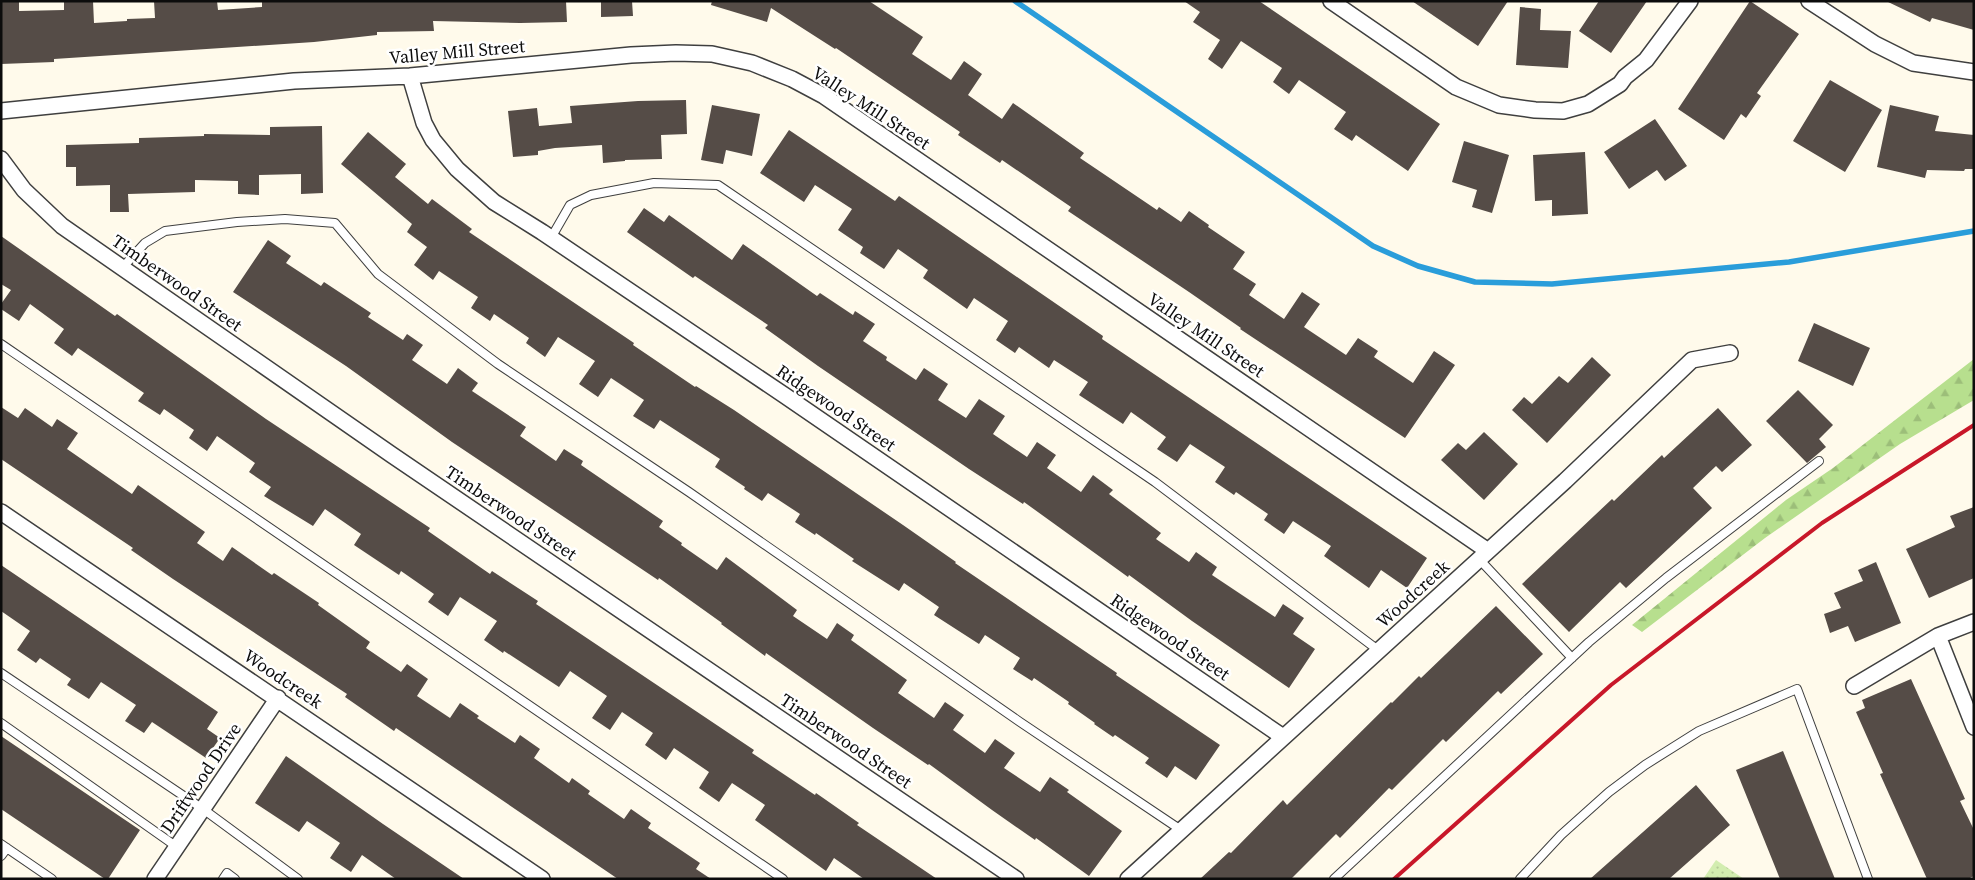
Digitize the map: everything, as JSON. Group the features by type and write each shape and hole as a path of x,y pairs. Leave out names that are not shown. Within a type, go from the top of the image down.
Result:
{"street":[{"path":"1331,1 1456,87 1478,98 1499,105 1535,110 1563,111 1588,104 1620,84 1625,77 1646,60 1690,1"},
{"path":"1809,1 1875,44 1912,62 1974,72"},
{"name":"Valley Mill Street","path":"1,110 294,81 410,76 631,55 712,54 752,63 792,79 824,96 1483,555"},
{"name":"Ridgewood Street","path":"410,76 424,124 433,140 457,168 494,202 551,238 1283,737"},
{"name":"Timberwood Street","path":"1,159 24,190 62,226 392,455 1016,879"},
{"name":"Woodcreek","path":"1128,879 1565,481 1692,360 1730,353"},
{"name":"Woodcreek","path":"1,512 278,698 542,879"},
{"path":"1854,686 1938,636 1974,622"},
{"path":"1938,636 1974,727"},
{"name":"Driftwood Drive","path":"155,879 278,698"}],"lane":[{"path":"551,238 570,205 591,195 654,183 718,185 1155,482 1378,650"},
{"path":"122,268 145,243 165,231 237,222 285,219 335,223 378,274 498,364 689,492 1012,717 1181,830"},
{"path":"1,344 783,879"},
{"path":"1334,879 1572,658 1666,578 1819,461"},
{"path":"1483,555 1572,658"},
{"path":"1,673 203,808 298,879"},
{"path":"1520,879 1561,835 1609,792 1645,765 1699,731 1797,688 1868,879"},
{"path":"1,723 177,847"},
{"path":"1,856 4,846 52,879"},
{"path":"223,879 227,873 235,879"}],"green space":[{"path":"1974,359 1974,400 1900,444 1765,538 1642,632 1632,625 1786,500 1833,468"},
{"path":"1716,860 1744,879 1703,879"}],"building":[{"path":"1,1 19,1 19,11 64,10 64,1 93,1 94,23 155,18 154,1 217,1 218,10 262,7 262,1 566,1 567,22 433,21 434,31 377,32 377,35 314,42 54,59 54,62 1,64"},
{"path":"601,1 632,1 633,16 601,17"},
{"path":"712,1 869,1 923,37 912,54 951,80 964,61 982,74 968,95 1002,119 1013,103 1084,153 1080,158 1157,210 1159,207 1181,222 1189,211 1209,225 1208,227 1245,252 1233,269 1256,284 1249,295 1284,319 1302,292 1320,304 1304,327 1346,355 1358,338 1378,351 1374,357 1413,383 1434,351 1455,365 1405,438 1240,329 1189,292 1068,211 1071,207 1002,160 1000,163 958,135 960,132 836,48 771,8 767,22 711,5"},
{"path":"1184,1 1259,1 1440,124 1408,171 1356,135 1352,141 1334,129 1346,112 1299,80 1289,94 1273,82 1282,68 1241,41 1222,69 1208,59 1220,40 1193,22 1200,12"},
{"path":"1412,1 1508,1 1478,46"},
{"path":"1599,1 1647,1 1611,53 1579,31"},
{"path":"1750,1 1799,34 1757,93 1761,96 1746,118 1741,114 1724,140 1678,109"},
{"path":"1886,1 1974,1 1974,30 1932,18 1930,22"},
{"path":"1520,7 1541,9 1540,30 1571,31 1568,68 1516,65"},
{"path":"1830,80 1882,110 1845,172 1793,141"},
{"path":"686,100 687,134 661,135 662,159 625,160 603,163 602,145 555,148 538,151 538,155 513,157 508,111 537,108 539,126 572,123 570,106"},
{"path":"712,105 760,114 752,156 726,150 723,164 701,160"},
{"path":"1890,105 1939,116 1935,131 1974,135 1974,169 1965,169 1964,171 1927,170 1925,178 1877,167"},
{"path":"1655,119 1687,166 1665,181 1657,170 1629,189 1604,152"},
{"path":"322,126 323,193 301,194 301,174 259,175 259,195 238,194 238,181 195,180 195,192 128,194 129,212 110,212 110,185 76,186 76,167 66,167 66,145 139,143 139,138 204,136 204,134 270,135 270,127"},
{"path":"789,130 895,201 899,196 1103,336 1102,339 1427,558 1407,588 1381,570 1369,588 1324,556 1331,546 1293,521 1284,534 1264,520 1268,514 1236,492 1234,495 1215,482 1225,467 1190,444 1177,462 1157,449 1166,437 1131,412 1123,424 1079,395 1088,382 1054,360 1049,368 1019,347 1015,353 996,340 1008,321 974,298 967,309 923,278 928,270 898,249 884,269 860,253 863,247 838,230 852,209 815,185 804,202 760,173"},
{"path":"368,132 406,164 395,177 428,204 432,199 472,229 469,232 634,343 633,345 695,387 734,410 903,525 955,563 1117,673 1116,675 1220,745 1196,780 1175,766 1167,778 1145,763 1149,758 1115,735 1113,737 1094,724 1068,704 1069,702 1034,678 1032,681 1013,669 1020,658 985,635 979,644 934,615 939,607 904,583 899,591 852,561 854,559 816,533 815,535 795,522 800,514 768,493 762,501 744,489 745,487 715,467 720,459 660,420 654,429 633,416 644,400 611,378 598,397 579,384 595,361 558,337 545,357 526,343 529,338 494,314 490,321 471,308 478,297 439,271 433,280 414,265 427,247 407,232 412,224 341,164"},
{"path":"1464,141 1509,155 1492,213 1472,207 1477,190 1452,182"},
{"path":"1585,152 1588,214 1552,216 1552,200 1535,201 1533,155"},
{"path":"644,208 664,222 669,215 732,260 743,244 817,296 820,293 853,315 855,311 875,324 863,341 887,357 886,360 916,380 924,368 948,384 938,400 966,418 979,399 1005,416 993,434 1027,457 1037,442 1056,455 1047,468 1081,492 1093,475 1113,490 1109,494 1161,533 1156,539 1189,562 1196,552 1217,567 1212,575 1275,617 1283,604 1304,618 1293,634 1315,649 1289,688 1129,575 1128,577 1024,502 1023,504 969,469 818,366 765,328 768,325 695,276 693,278 627,232"},
{"path":"1,236 115,316 117,314 266,419 430,528 428,531 490,574 492,571 538,601 536,604 754,750 752,753 815,795 816,793 859,823 857,825 937,879 864,879 834,858 826,871 755,820 765,805 732,783 719,802 699,788 709,772 674,748 666,760 645,745 653,733 622,712 610,730 592,718 607,696 570,671 559,687 484,640 497,621 460,597 448,616 428,602 434,594 401,571 399,575 354,545 361,534 325,509 313,526 264,496 271,487 249,472 255,463 217,436 207,451 189,438 194,430 164,409 160,415 138,401 144,393 78,348 72,356 54,343 64,329 30,304 19,321 1,309 1,304 11,290 1,284"},
{"path":"268,240 291,256 286,263 321,286 324,282 371,313 368,317 403,340 407,334 423,345 412,360 447,384 458,368 478,383 472,391 526,427 520,436 556,461 564,449 583,461 581,465 663,521 659,527 682,543 681,545 717,570 726,557 797,610 793,616 827,639 837,623 854,635 851,640 907,680 898,693 934,718 945,702 964,715 953,730 985,753 995,739 1015,753 1004,768 1040,792 1050,777 1069,790 1067,792 1122,831 1089,876 766,653 765,656 659,578 658,580 452,442 346,366 233,292"},
{"path":"1814,323 1870,348 1853,386 1798,361"},
{"path":"1592,357 1611,375 1547,443 1512,410 1524,397 1532,404 1559,376 1568,383"},
{"path":"1798,390 1833,425 1819,439 1826,447 1807,463 1766,421"},
{"path":"1,407 18,418 25,408 52,427 57,419 78,433 67,449 132,494 138,485 205,532 197,543 223,561 232,547 272,575 274,573 319,603 318,605 370,642 366,648 401,672 407,664 428,679 417,696 450,718 460,703 479,716 477,718 515,743 520,735 540,749 534,758 569,783 572,778 590,791 588,794 624,819 631,809 651,823 648,828 700,863 696,869 711,879 618,879 396,728 394,731 345,697 347,694 173,579 131,550 133,548 1,459"},
{"path":"1718,408 1752,445 1722,472 1716,466 1693,488 1712,508 1626,588 1620,582 1569,632 1522,584 1612,499 1614,501 1662,455 1664,458"},
{"path":"1484,432 1518,464 1484,500 1441,460 1458,443 1466,450"},
{"path":"1974,507 1974,578 1929,598 1906,549 1955,527 1950,516"},
{"path":"1876,562 1901,623 1855,642 1848,626 1830,633 1824,614 1841,608 1834,593 1863,581 1858,570"},
{"path":"1,565 218,712 207,729 220,738 206,758 152,722 144,733 125,721 136,705 101,682 89,699 67,685 71,679 40,658 36,663 17,650 30,631 1,611"},
{"path":"1496,606 1543,654 1501,694 1498,691 1446,742 1443,739 1392,790 1389,788 1340,838 1336,834 1291,879 1200,879 1229,852 1231,853 1283,800 1287,805 1391,702 1419,676 1421,678"},
{"path":"1911,679 1965,799 1960,801 1974,830 1974,876 1968,879 1927,879 1880,774 1883,773 1856,712 1865,708 1862,700"},
{"path":"1,736 140,830 108,879 105,879 1,809"},
{"path":"1783,751 1835,879 1780,879 1736,770"},
{"path":"286,756 464,879 396,879 362,855 351,872 330,858 340,843 307,821 299,832 255,803"},
{"path":"1696,785 1730,825 1669,879 1590,879"}],"waterway":[{"path":"1015,1 1373,246 1418,266 1475,282 1552,284 1789,262 1974,231"}],"railway":[{"path":"1394,879 1611,685 1822,523 1974,425"}]}
